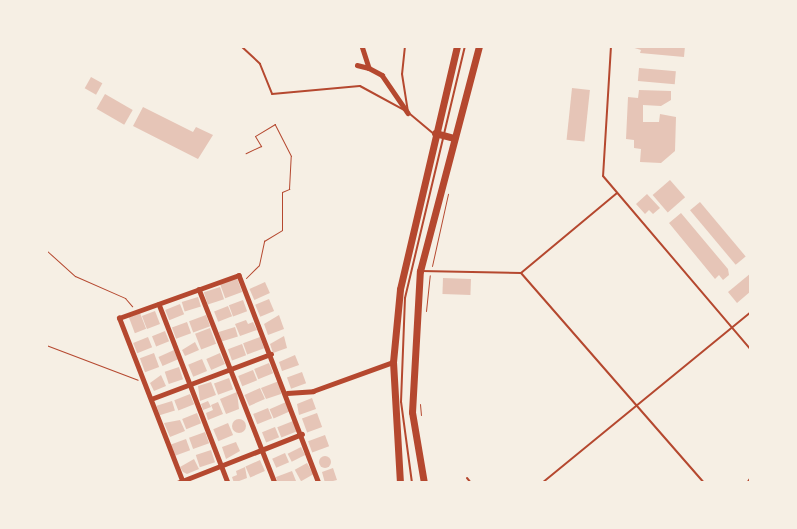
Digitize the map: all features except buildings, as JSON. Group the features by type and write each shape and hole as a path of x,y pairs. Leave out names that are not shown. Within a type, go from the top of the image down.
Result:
{"main road":[{"path":"400,483 393,362 400,289 456,46"},
{"path":"424,483 412,412 420,271 479,46"},
{"path":"435,133 454,138"}],"street":[{"path":"362,46 369,68"},
{"path":"357,65 369,68 382,75 408,113"},
{"path":"302,434 181,482 120,318 239,275 287,393 302,434 319,483"},
{"path":"199,289 275,483"},
{"path":"159,304 228,483"},
{"path":"151,399 271,354"},
{"path":"287,393 313,391 393,362"}],"lane":[{"path":"242,46 260,64 272,94 360,86 408,113 435,133"},
{"path":"405,46 402,74 408,113"},
{"path":"412,483 400,402 406,298 465,46"},
{"path":"611,46 603,176 751,350"},
{"path":"420,271 521,274 617,193"},
{"path":"521,274 638,404 704,483"},
{"path":"542,483 751,312"},
{"path":"747,483 751,477"},
{"path":"468,478 471,483"}],"path":[{"path":"242,282 260,265 264,241 282,230 282,192 289,189 291,156 275,124 255,136 261,146 246,153"},
{"path":"425,318 431,272 449,192"},
{"path":"46,250 75,276 125,298 136,311"},
{"path":"46,345 109,367 136,381 143,378"},
{"path":"420,401 421,419"}]}
